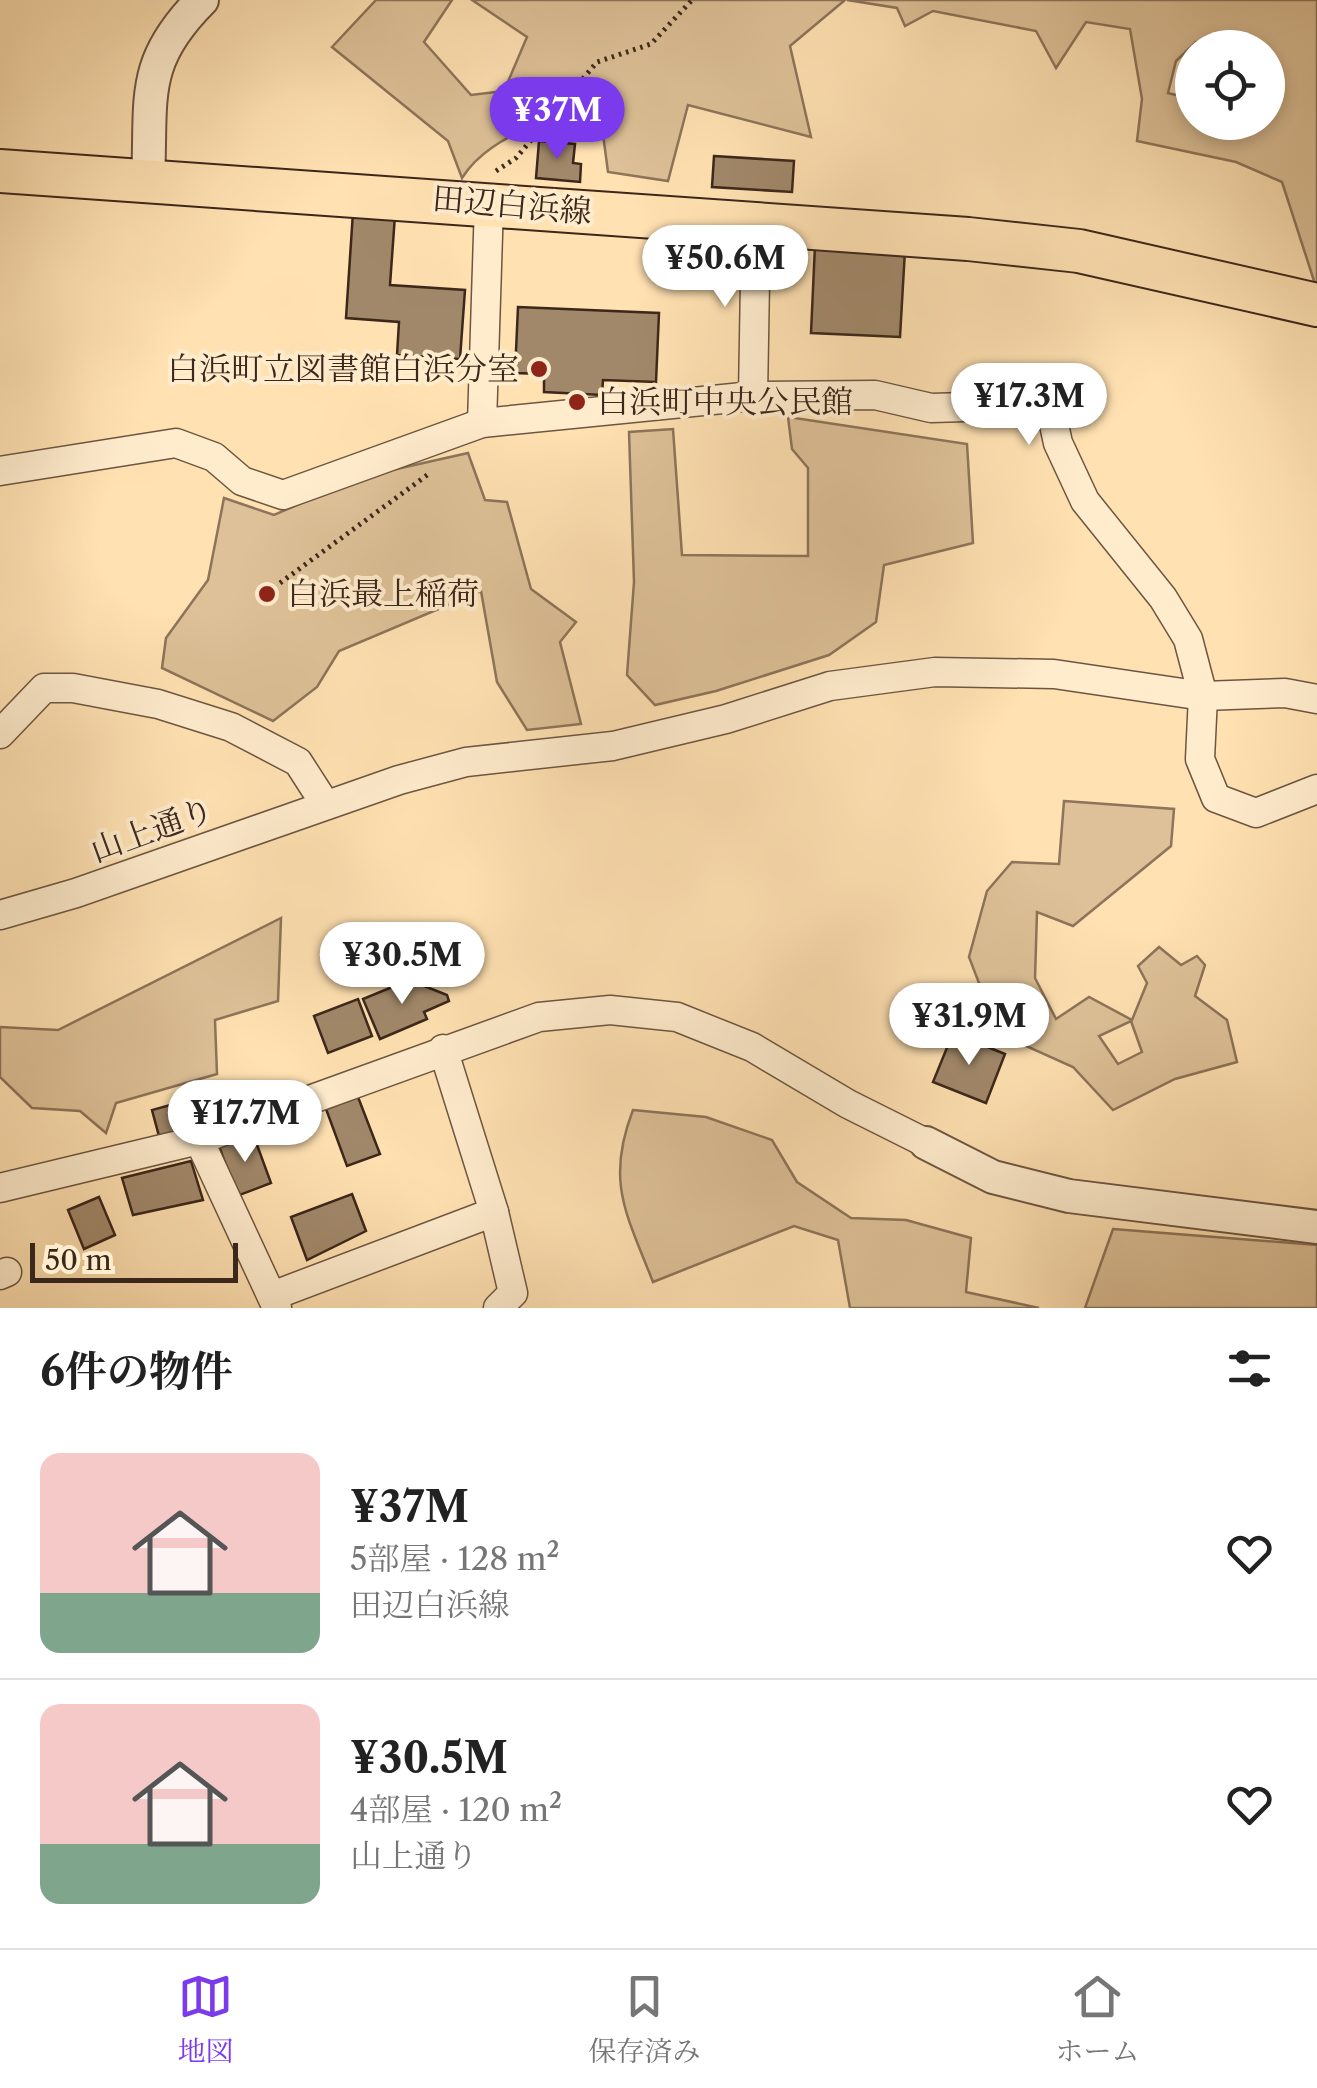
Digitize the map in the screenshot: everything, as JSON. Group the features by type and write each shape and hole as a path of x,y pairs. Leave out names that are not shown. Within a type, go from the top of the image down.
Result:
{"main road":[{"name":"田辺白浜線","path":"0,170 148,181 490,189 756,224 1079,252 1317,304"}],"street":[{"path":"148,181 154,69 165,41 202,0"},
{"path":"482,423 490,189"},
{"path":"752,396 756,224"},
{"path":"0,471 176,442 214,458 242,481 284,495 414,451 482,423 752,396 875,394 931,408 966,407 1008,390 1031,396 1052,420 1085,501 1163,598 1188,639 1204,696 1200,758 1216,798 1256,814 1317,789"},
{"name":"山上通り","path":"0,915 76,894 325,804 466,762 613,746 726,719 830,686 935,672 1054,674 1204,696 1285,693 1317,698"},
{"path":"0,734 44,688 72,688 158,704 231,727 298,762 325,804"},
{"path":"0,1188 199,1140 307,1104 443,1048 539,1017 610,1010 677,1017 752,1047 848,1104 993,1177 1069,1196 1317,1227"},
{"path":"443,1048 494,1212 513,1293 498,1308"},
{"path":"199,1140 274,1302 494,1212"}],"path":[{"path":"490,189 597,62 651,44 692,0"},
{"path":"280,583 436,468"}],"shaded area":[{"path":"376,0 452,0 424,42 471,95 504,91 527,37 472,0 845,0 790,46 811,137 688,105 668,181 608,172 602,127 584,113 570,121 540,125 512,136 492,147 462,178 448,141 332,47"},
{"path":"847,0 1317,0 1317,290 1282,182 1236,162 1137,141 1142,99 1130,29 1086,22 1056,68 1036,31 933,11 905,26 897,8"},
{"path":"788,417 967,444 973,543 884,565 876,622 829,655 716,691 655,705 627,675 634,582 629,432 673,429 682,555 808,556 808,468 792,449"},
{"path":"468,453 485,500 507,502 531,589 576,622 560,642 581,724 527,730 497,682 481,591 339,651 317,687 273,721 162,668 166,638 208,580 224,498 274,515 361,477"},
{"path":"1064,801 1174,809 1171,846 1073,926 1037,912 1035,978 1056,1019 1089,997 1132,1020 1147,983 1138,966 1159,947 1181,965 1197,956 1205,965 1195,996 1227,1020 1237,1062 1175,1079 1113,1110 1073,1067 1026,1046 987,1004 969,957 987,891 1012,862 1059,864","holes":["1131,1021 1142,1052 1118,1064 1099,1036"]},
{"path":"281,918 278,1001 215,1020 217,1074 116,1103 106,1133 80,1111 32,1108 0,1077 0,1027 58,1030"},
{"path":"633,1110 706,1117 772,1140 797,1182 851,1218 906,1220 971,1238 966,1292 1039,1308 850,1308 838,1240 794,1226 653,1282 628,1217 620,1178 625,1135"},
{"path":"1113,1229 1317,1245 1317,1308 1085,1308"}],"building":[{"path":"539,141 575,144 573,163 581,164 580,182 536,178"},
{"path":"714,156 794,161 792,192 712,187"},
{"path":"353,212 395,215 390,285 465,290 460,359 397,355 399,322 346,318"},
{"path":"815,245 905,250 900,337 811,333"},
{"path":"518,307 659,313 656,382 603,380 602,395 544,392 544,374 515,373"},
{"path":"409,980 447,995 449,1001 424,1012 427,1019 380,1039 363,999"},
{"path":"358,999 372,1036 328,1053 314,1016"},
{"path":"953,1033 1005,1054 986,1103 933,1082"},
{"path":"199,1097 208,1127 160,1140 152,1110"},
{"path":"358,1097 380,1154 347,1166 326,1109"},
{"path":"253,1134 271,1183 237,1196 219,1146"},
{"path":"191,1161 203,1200 133,1215 122,1178"},
{"path":"352,1194 366,1231 307,1260 291,1217"},
{"path":"99,1197 115,1235 84,1249 68,1210"}],"place":[{"name":"白浜町立図書館白浜分室","path":"539,369"},
{"name":"白浜町中央公民館","path":"577,402"},
{"name":"白浜最上稲荷","path":"267,594"}]}
